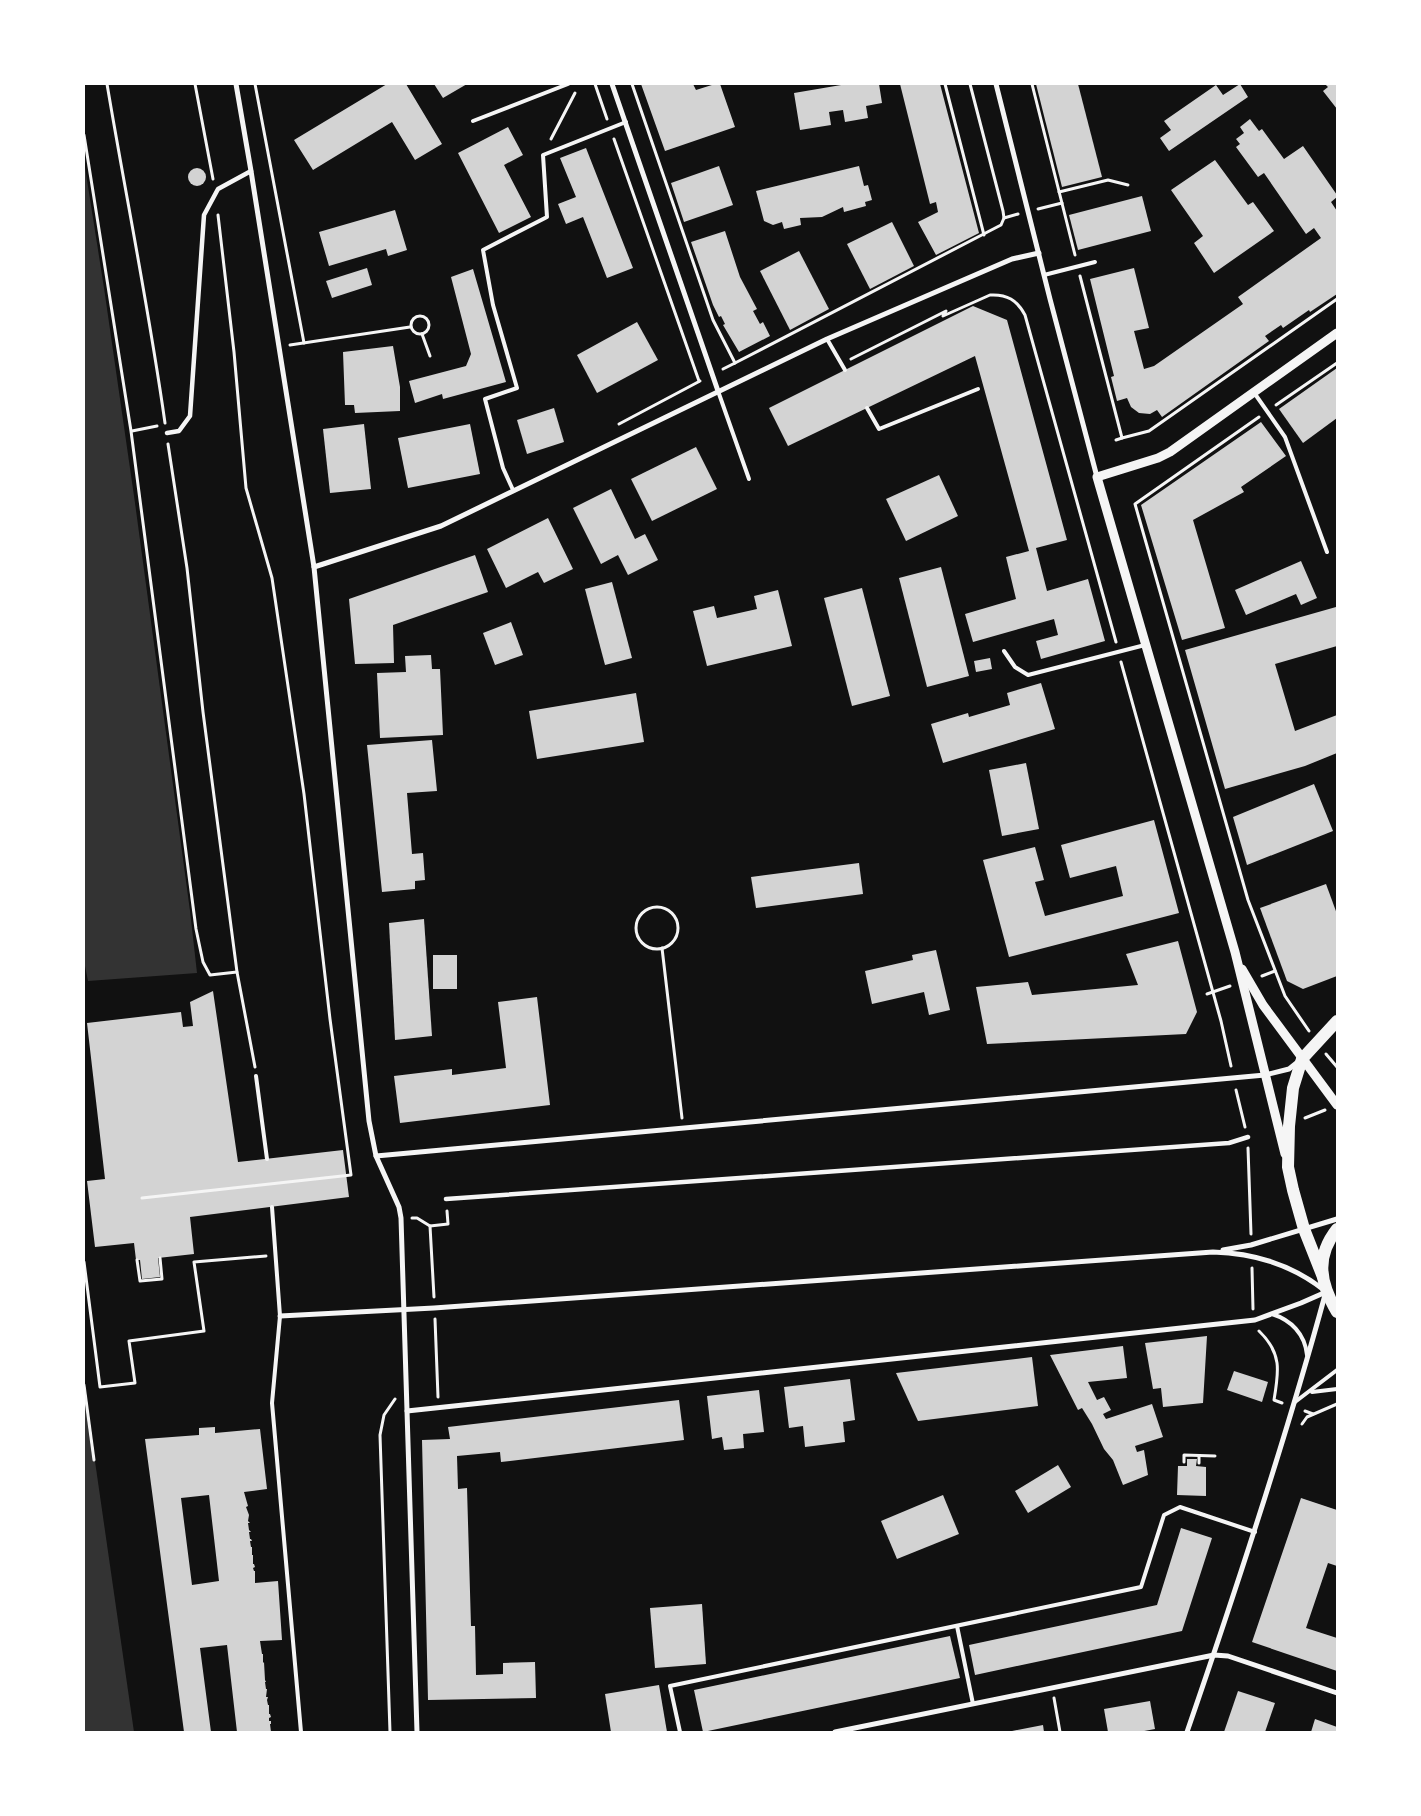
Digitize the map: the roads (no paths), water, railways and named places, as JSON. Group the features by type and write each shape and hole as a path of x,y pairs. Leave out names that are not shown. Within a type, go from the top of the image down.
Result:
{"main road":[{"path":"1337,1021 1302,1059 1293,1088 1289,1126 1288,1166 1304,1229 1326,1292 1337,1311"},
{"path":"1322,1277 1326,1248 1337,1229"}],"street":[{"path":"236,84 314,567 369,1122 376,1156 399,1207 401,1221 417,1732"},
{"path":"612,84 718,391"},
{"path":"996,84 1097,477 1235,952 1288,1166"},
{"path":"166,433 179,431 190,416 204,215 218,189 251,171"},
{"path":"314,567 440,526 827,339 1005,262 1039,253"},
{"path":"1097,477 1164,456 1337,333"},
{"path":"1235,952 1262,1005 1337,1105"},
{"path":"376,1156 1265,1075 1289,1069 1302,1059"},
{"path":"446,1199 1229,1143 1248,1138"},
{"path":"1213,1252 1251,1244 1337,1219"},
{"path":"280,1316 434,1308 1213,1252 1236,1253 1268,1261 1299,1274 1326,1292"},
{"path":"407,1411 1254,1320 1326,1292"},
{"path":"1187,1732 1255,1532 1308,1359 1326,1292"},
{"path":"835,1732 1214,1655 1228,1656 1337,1693"}],"lane":[{"path":"473,120 568,84"},
{"path":"512,490 485,399 517,388 493,305 483,250 547,217 543,155 626,122"},
{"path":"1044,275 1094,262"},
{"path":"827,339 845,370"},
{"path":"867,408 879,429 978,389"},
{"path":"718,391 749,479"},
{"path":"1254,393 1285,437 1327,552"},
{"path":"1004,651 1015,667 1028,675 1145,645"},
{"path":"256,1076 267,1159"},
{"path":"272,1207 280,1316 272,1403 301,1732"},
{"path":"1272,1314 1282,1318 1299,1332 1306,1346 1308,1359"},
{"path":"1295,1402 1337,1370"},
{"path":"1310,1392 1337,1389"},
{"path":"680,1732 670,1686 1141,1587 1164,1514 1180,1507 1255,1532"},
{"path":"956,1626 973,1704"}]}
